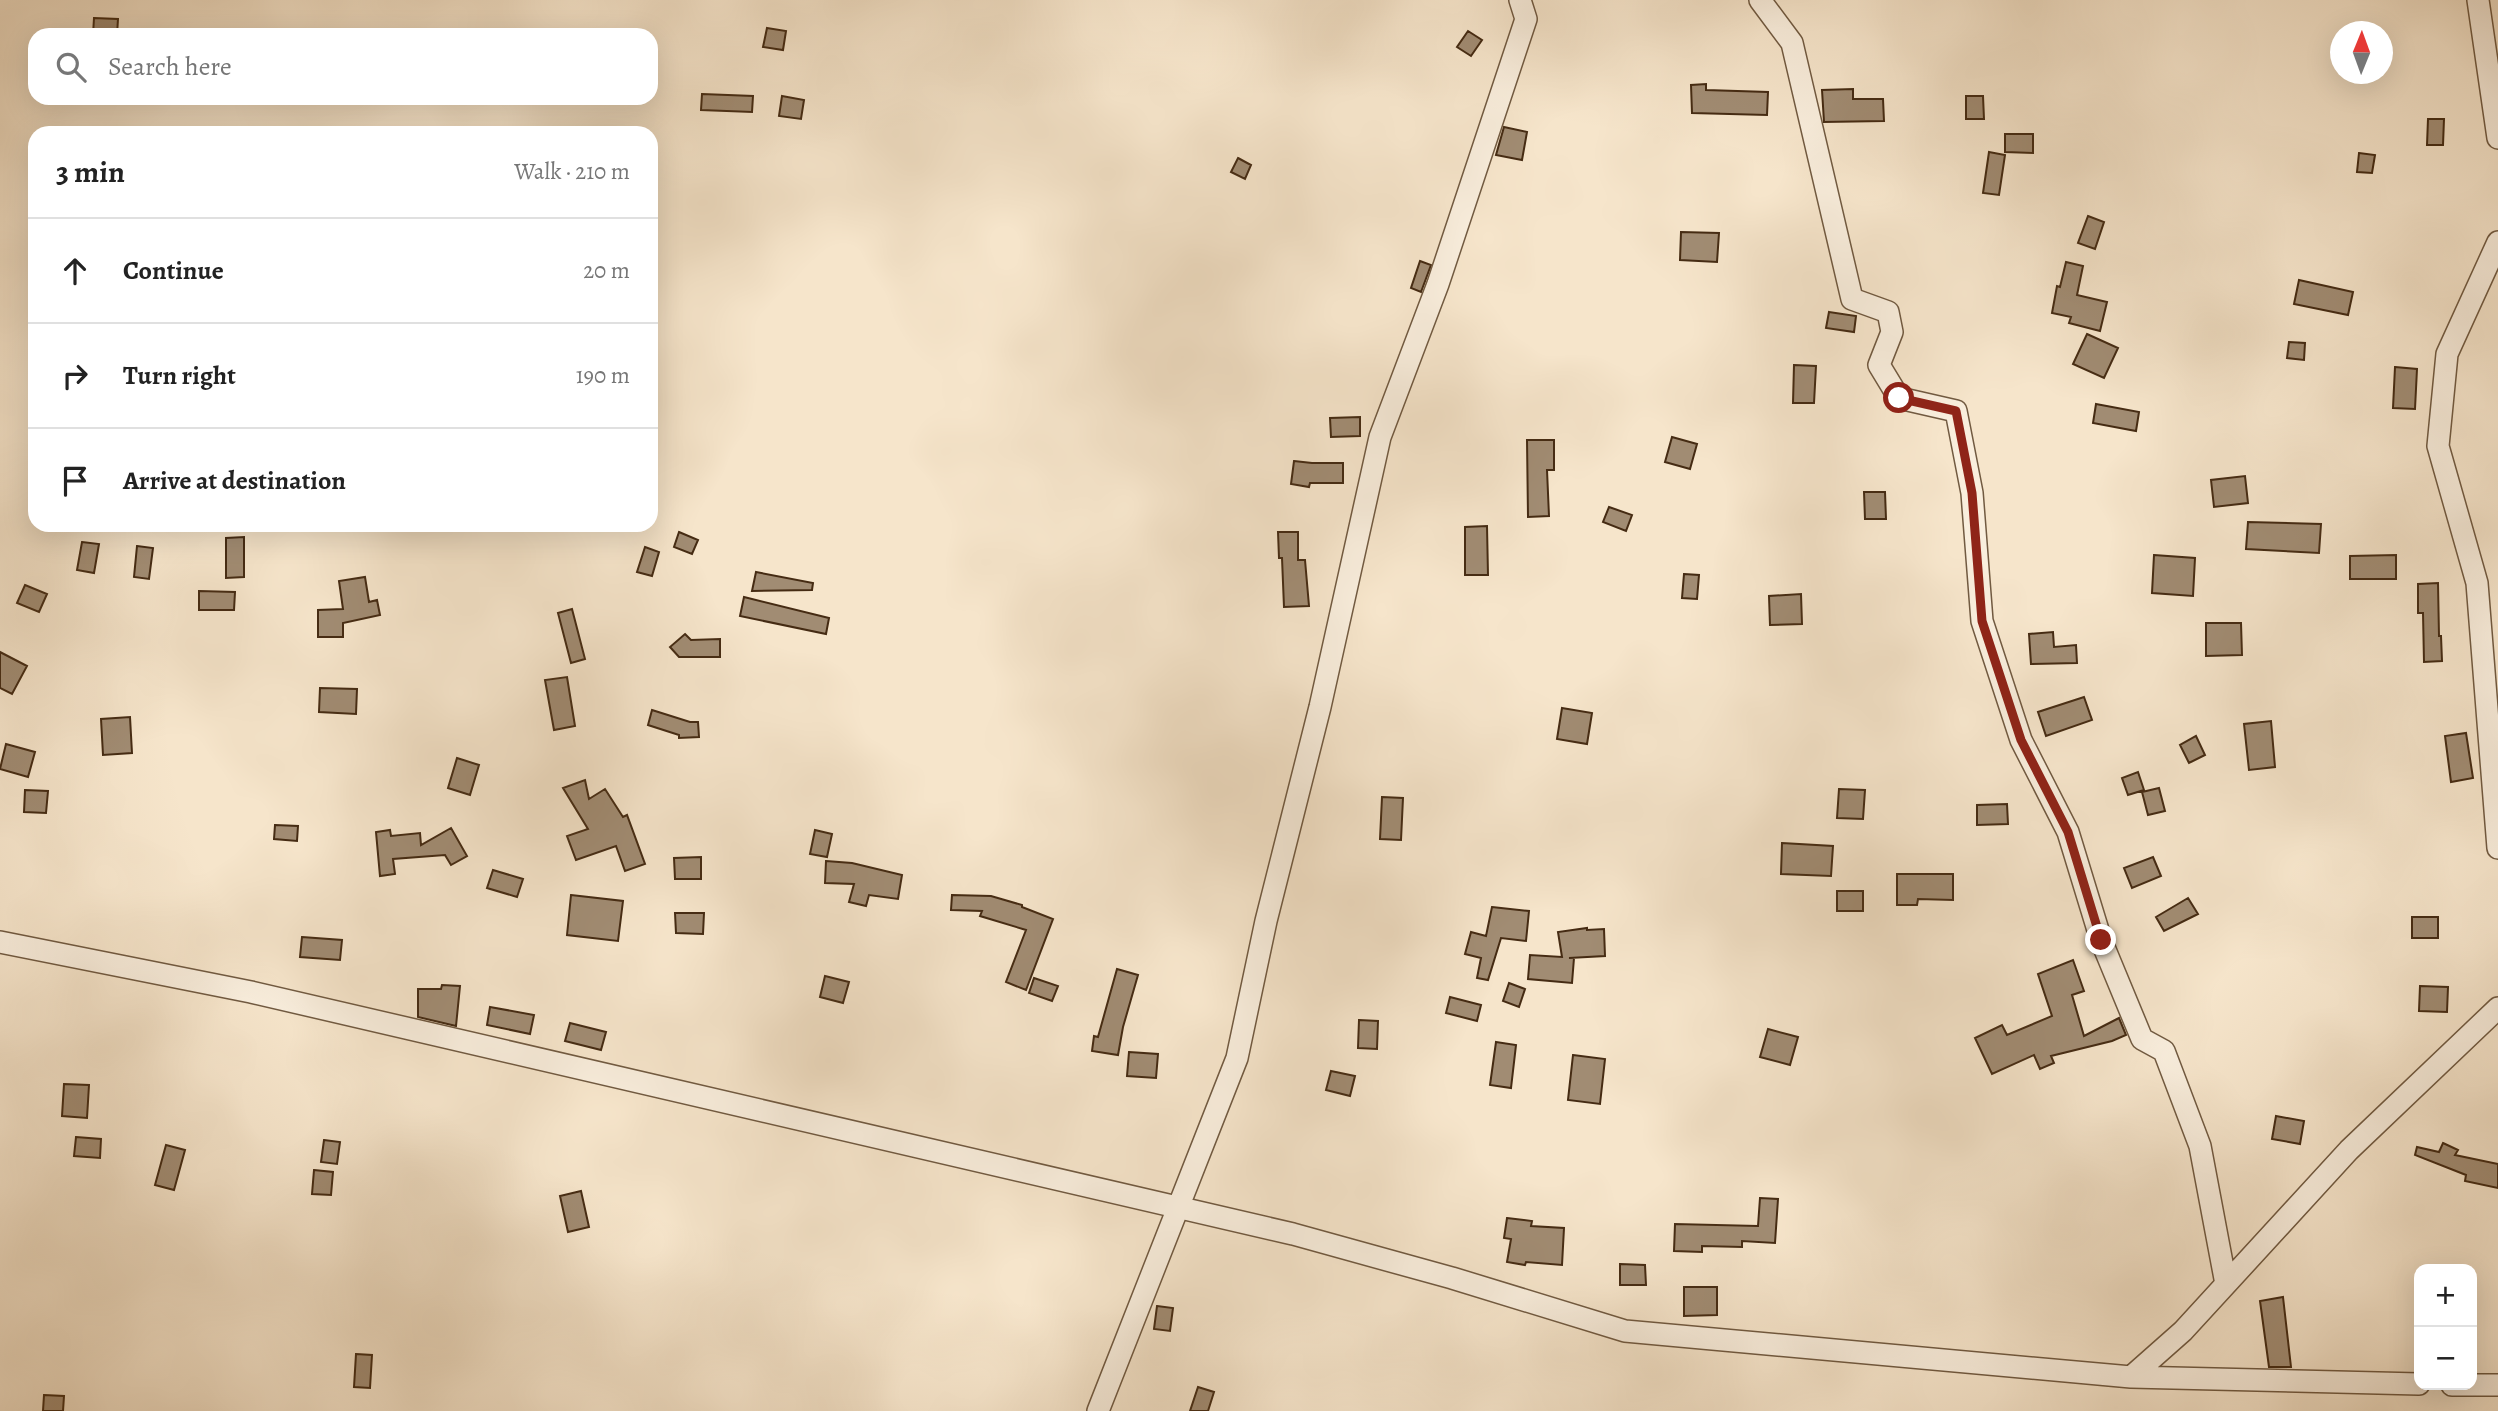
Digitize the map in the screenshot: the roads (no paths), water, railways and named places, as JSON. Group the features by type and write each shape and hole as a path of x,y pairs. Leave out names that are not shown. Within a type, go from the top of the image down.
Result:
{"street":[{"path":"1098,1411 1237,1058 1265,921 1320,707 1380,437 1438,284 1526,19 1520,0"},
{"path":"1760,0 1792,43 1852,299 1888,312 1892,332 1879,365 1899,398 1956,411 1972,493 1982,621 2021,740 2068,832 2101,940 2142,1039 2164,1051 2200,1146 2225,1284"},
{"path":"2478,0 2498,138"},
{"path":"2498,242 2447,354 2438,446 2477,583 2498,848"},
{"path":"0,942 251,992 1293,1234 1452,1278 1625,1331 2131,1377 2414,1384"},
{"path":"2131,1377 2183,1331 2349,1150 2498,1008"},
{"path":"2477,1385 2498,1385"}]}
